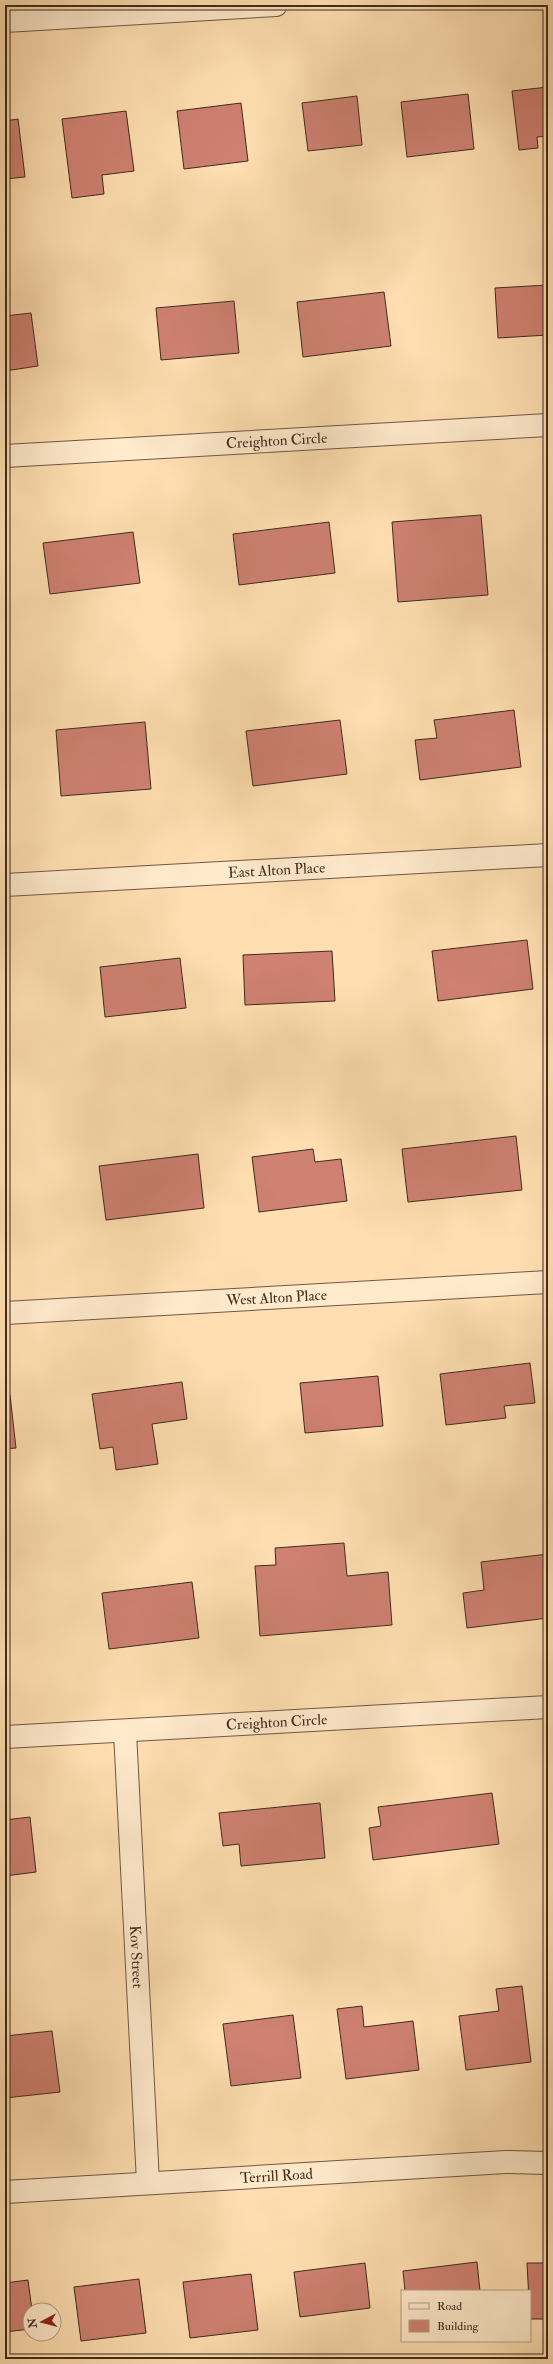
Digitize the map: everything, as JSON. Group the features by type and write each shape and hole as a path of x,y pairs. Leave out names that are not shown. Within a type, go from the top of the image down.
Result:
{"street":[{"path":"5,21 225,6 276,5"},
{"name":"Creighton Circle","path":"5,456 548,425"},
{"name":"East Alton Place","path":"5,885 548,855"},
{"name":"West Alton Place","path":"5,1313 548,1282"},
{"name":"Creighton Circle","path":"5,1737 125,1732 548,1707"},
{"name":"Kov Street","path":"125,1732 148,2182"},
{"name":"Terrill Road","path":"5,2192 148,2182 506,2162 548,2163"}],"building":[{"path":"548,87 548,136 537,137 538,148 519,150 512,91"},
{"path":"468,94 474,149 407,157 401,102"},
{"path":"357,96 362,145 308,151 302,103"},
{"path":"241,103 248,161 184,169 177,111"},
{"path":"126,111 134,171 102,175 104,194 72,198 62,119"},
{"path":"18,119 25,177 5,179 5,121"},
{"path":"548,285 548,335 498,338 495,288"},
{"path":"384,292 391,346 303,357 297,302"},
{"path":"234,301 239,353 161,360 156,308"},
{"path":"31,313 38,366 5,371 5,316"},
{"path":"481,515 488,595 398,602 392,522"},
{"path":"329,522 335,573 239,585 233,534"},
{"path":"133,532 140,583 50,594 43,543"},
{"path":"514,710 521,767 420,780 415,740 437,738 434,720"},
{"path":"340,720 347,774 253,786 246,731"},
{"path":"145,722 151,789 61,796 56,730"},
{"path":"527,940 533,989 438,1001 432,951"},
{"path":"332,951 335,1001 245,1005 243,955"},
{"path":"180,958 186,1008 105,1017 100,967"},
{"path":"516,1136 522,1190 408,1202 402,1149"},
{"path":"313,1149 315,1162 341,1159 347,1201 259,1212 252,1157"},
{"path":"198,1154 204,1208 106,1220 99,1166"},
{"path":"530,1363 535,1403 504,1406 506,1418 446,1425 440,1374"},
{"path":"378,1376 383,1426 305,1433 300,1383"},
{"path":"182,1382 187,1419 152,1424 158,1464 116,1470 113,1447 100,1449 92,1394"},
{"path":"5,1395 10,1395 16,1448 5,1449"},
{"path":"344,1543 347,1576 388,1572 392,1625 260,1636 255,1566 276,1565 275,1548"},
{"path":"548,1554 548,1618 467,1628 463,1593 484,1590 481,1562"},
{"path":"192,1582 199,1638 109,1649 102,1593"},
{"path":"492,1793 499,1844 373,1860 369,1828 381,1826 378,1807"},
{"path":"320,1803 325,1858 241,1866 239,1844 223,1846 219,1813"},
{"path":"30,1817 36,1872 5,1876 5,1820"},
{"path":"522,1986 531,2062 466,2070 459,2016 499,2011 496,1989"},
{"path":"362,2006 364,2027 413,2021 419,2070 346,2079 337,2009"},
{"path":"293,2015 301,2078 231,2086 223,2024"},
{"path":"52,2031 60,2092 5,2098 5,2036"},
{"path":"477,2262 480,2290 405,2290 403,2271"},
{"path":"365,2263 370,2308 300,2317 294,2272"},
{"path":"527,2263 548,2263 548,2319 531,2319 531,2290 528,2290"},
{"path":"251,2274 258,2330 190,2338 183,2282"},
{"path":"139,2279 146,2333 81,2341 74,2287"},
{"path":"28,2280 31,2302 22,2302 22,2330 5,2332 5,2283"}]}
